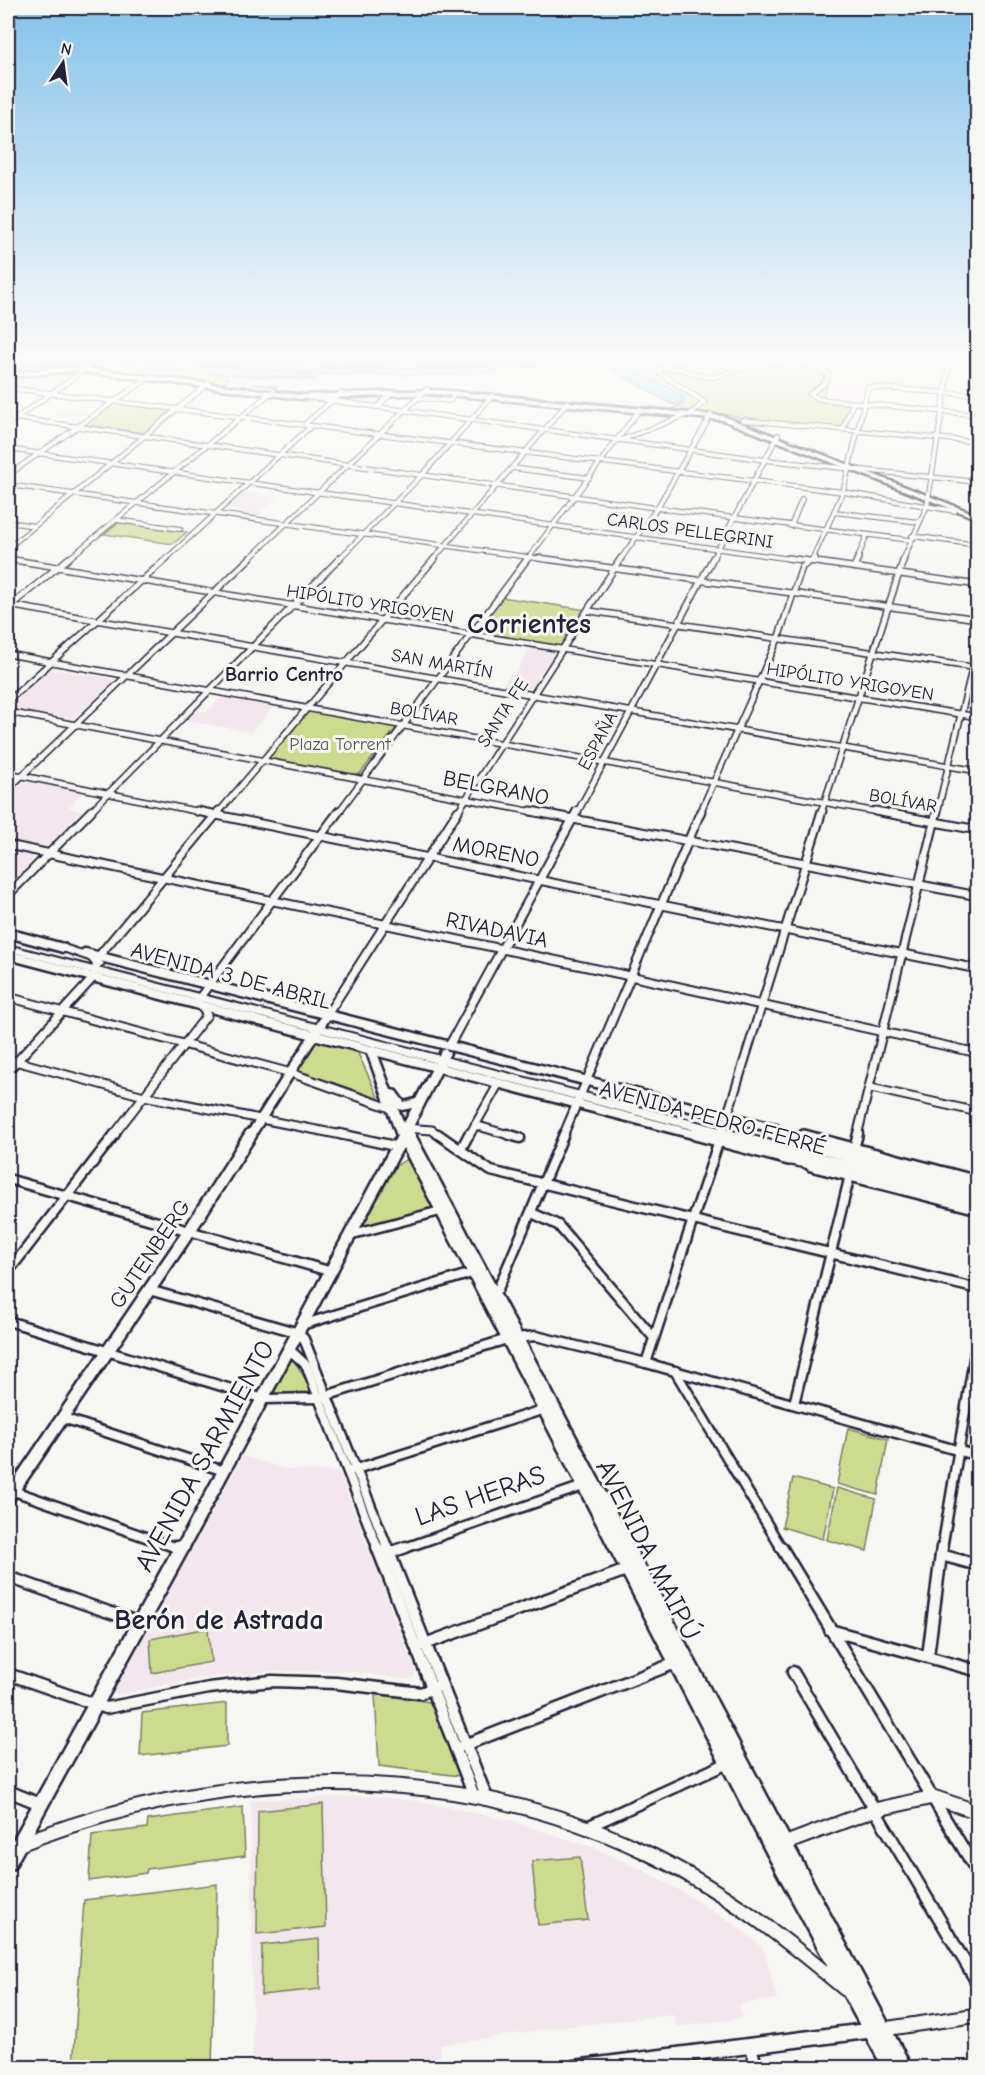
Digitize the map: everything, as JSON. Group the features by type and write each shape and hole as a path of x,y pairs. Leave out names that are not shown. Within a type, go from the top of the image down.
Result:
{"highway":[{"name":"AVENIDA 3 DE ABRIL","path":"8,941 97,967 443,1056"},
{"path":"58,946 93,958 97,967"},
{"name":"AVENIDA 3 DE ABRIL","path":"8,948 97,967"},
{"name":"AVENIDA 3 DE ABRIL","path":"97,967 101,976 203,995"},
{"name":"AVENIDA PEDRO FERRÉ","path":"443,1056 978,1199"},
{"path":"771,1128 866,1160"},
{"name":"AVENIDA PEDRO FERRÉ","path":"723,1129 866,1160 978,1190"},
{"path":"783,1158 928,1186"}],"main road":[{"path":"829,458 978,515"},
{"path":"849,466 871,471 978,515"},
{"path":"8,933 58,946"},
{"name":"AVENIDA 3 DE ABRIL","path":"8,955 97,967"},
{"path":"321,1025 386,1030 443,1056"},
{"name":"AVENIDA 3 DE ABRIL","path":"321,1025 370,1050 443,1056"},
{"name":"GUTENBERG","path":"9,1493 189,1233 321,1025"},
{"name":"AVENIDA MAIPÚ","path":"370,1050 402,1135 445,1209 589,1483 855,1998 903,2067"},
{"name":"AVENIDA PEDRO FERRÉ","path":"443,1056 499,1083 583,1093"},
{"name":"AVENIDA SARMIENTO","path":"8,1864 13,1846 40,1804 264,1400 353,1234 443,1056"},
{"path":"378,1070 399,1105 410,1106 419,1102"},
{"name":"AVENIDA PEDRO FERRÉ","path":"723,1129 771,1128 978,1182"},
{"name":"AVENIDA PEDRO FERRÉ","path":"723,1129 783,1158 978,1209"},
{"name":"AVENIDA MAIPÚ","path":"778,1846 878,2029 893,2067"},
{"path":"575,2067 751,2047 878,2029"}],"street":[{"path":"8,475 33,458"},
{"name":"CARLOS PELLEGRINI","path":"66,458 978,585"},
{"path":"8,548 118,458"},
{"path":"9,606 193,458"},
{"path":"8,701 279,458"},
{"path":"308,458 791,526 978,545"},
{"path":"8,789 356,458"},
{"path":"8,895 438,458"},
{"path":"8,1071 63,1012 162,878 520,458"},
{"path":"561,458 843,492 955,511"},
{"path":"8,1272 207,1015 203,995 604,458"},
{"name":"SANTA FE","path":"321,1025 590,611 635,537 657,508 686,458"},
{"path":"750,458 849,466"},
{"path":"490,1295 498,1289 532,1213 713,782 778,639 802,567 815,558 843,492 851,458"},
{"path":"646,1363 723,1129 759,1006 786,930 841,747 874,653 898,573 911,538 927,506 936,458"},
{"name":"ESPAÑA","path":"443,1056 574,820 766,460"},
{"path":"512,468 589,478"},
{"path":"861,471 978,482"},
{"path":"8,485 978,619"},
{"path":"791,526 802,499"},
{"path":"834,512 919,522"},
{"path":"117,520 180,529"},
{"path":"8,522 35,526"},
{"path":"854,567 867,535"},
{"name":"HIPÓLITO YRIGOYEN","path":"8,559 978,717"},
{"name":"SAN MARTÍN","path":"9,606 978,771"},
{"path":"590,611 975,668"},
{"path":"855,1149 934,822 975,668 978,645"},
{"name":"BOLÍVAR","path":"8,654 978,830"},
{"name":"BELGRANO","path":"8,712 978,896"},
{"name":"MORENO","path":"8,773 978,969"},
{"name":"RIVADAVIA","path":"8,845 630,976 978,1053"},
{"path":"8,997 291,1073 393,1109"},
{"path":"8,1059 144,1096 264,1118 402,1135 432,1130 491,1171 693,1218 978,1289"},
{"path":"461,1149 499,1083"},
{"path":"871,1088 978,1112"},
{"path":"475,1125 520,1138"},
{"path":"794,1404 829,1253 850,1175"},
{"path":"8,1179 189,1233 332,1272"},
{"path":"353,1234 445,1209"},
{"path":"532,1213 558,1225 654,1338"},
{"path":"149,1290 302,1329 477,1272"},
{"path":"8,1321 264,1400 323,1397 512,1338 536,1336 646,1363 978,1456"},
{"path":"302,1329 323,1397 480,1797"},
{"path":"928,1656 941,1555 978,1335"},
{"path":"290,1350 296,1353 306,1365 323,1397"},
{"path":"675,1371 978,1873"},
{"path":"351,1470 549,1407"},
{"path":"63,1418 224,1471"},
{"name":"LAS HERAS","path":"386,1554 589,1483"},
{"path":"9,1493 181,1549"},
{"path":"941,1555 978,1565"},
{"path":"421,1646 632,1568"},
{"path":"8,1577 140,1623"},
{"path":"831,1630 978,1671"},
{"path":"461,1747 681,1660"},
{"path":"793,1672 978,1984"},
{"path":"8,1674 94,1706 106,1708 209,1688 272,1681 336,1683 421,1693 437,1686"},
{"path":"587,1827 734,1760"},
{"path":"13,1846 137,1807 252,1786 347,1782 409,1784 535,1810 587,1827 674,1867 715,1890 781,1936 855,1998"},
{"path":"8,1791 40,1804"},
{"path":"778,1846 874,1810 933,1797 978,1812"},
{"path":"878,2029 978,2015"},
{"path":"751,2047 757,2067"}],"shaded area":[{"path":"244,492 278,496 256,517 239,515 243,511 227,508"},
{"path":"532,646 555,650 530,689 502,686 509,676 514,676"},
{"path":"49,669 115,679 115,681 72,719 9,708"},
{"path":"224,694 276,704 251,732 184,720 194,709 207,712"},
{"path":"21,781 82,792 68,808 82,811 48,845 42,847 8,840 8,795"},
{"path":"8,850 36,857 8,887"},
{"path":"243,1456 285,1469 339,1472 415,1670 415,1676 401,1679 350,1671 272,1671 194,1679 117,1695 113,1693"},
{"path":"368,1796 418,1801 518,1822 592,1847 644,1871 686,1894 744,1931 764,1950 777,1999 739,2004 742,2018 676,2027 673,2014 546,2029 440,2045 440,2057 372,2067 253,2067 251,1800"}],"green space":[{"path":"119,522 187,532 173,544 104,534"},
{"path":"501,597 587,610 581,619 576,619 565,636 568,638 560,646 480,635 476,631 482,626"},
{"name":"Plaza Torrent","path":"310,711 397,727 359,775 268,758 294,729 294,725"},
{"path":"316,1039 356,1049 380,1101 295,1072"},
{"path":"405,1160 410,1161 435,1208 360,1229 396,1166"},
{"path":"292,1357 314,1393 273,1394"},
{"path":"848,1428 888,1439 878,1495 837,1484"},
{"path":"793,1478 833,1489 823,1539 782,1527"},
{"path":"837,1488 876,1499 867,1551 827,1540"},
{"path":"208,1628 211,1662 152,1673 150,1639"},
{"path":"375,1694 430,1702 460,1776 379,1766"},
{"path":"227,1703 227,1746 140,1756 142,1713"},
{"path":"323,1804 326,1927 257,1934 258,1811"},
{"path":"243,1807 245,1856 147,1869 146,1873 89,1881 92,1835 147,1828 148,1820"},
{"path":"580,1857 588,1920 538,1925 532,1861"},
{"path":"217,1884 212,2067 73,2067 84,1900"},
{"path":"319,1939 320,1989 261,1995 262,1945"}],"district":[{"name":"Corrientes","path":"529,624"},
{"name":"Barrio Centro","path":"284,674"},
{"name":"Berón de Astrada","path":"219,1620"}]}
